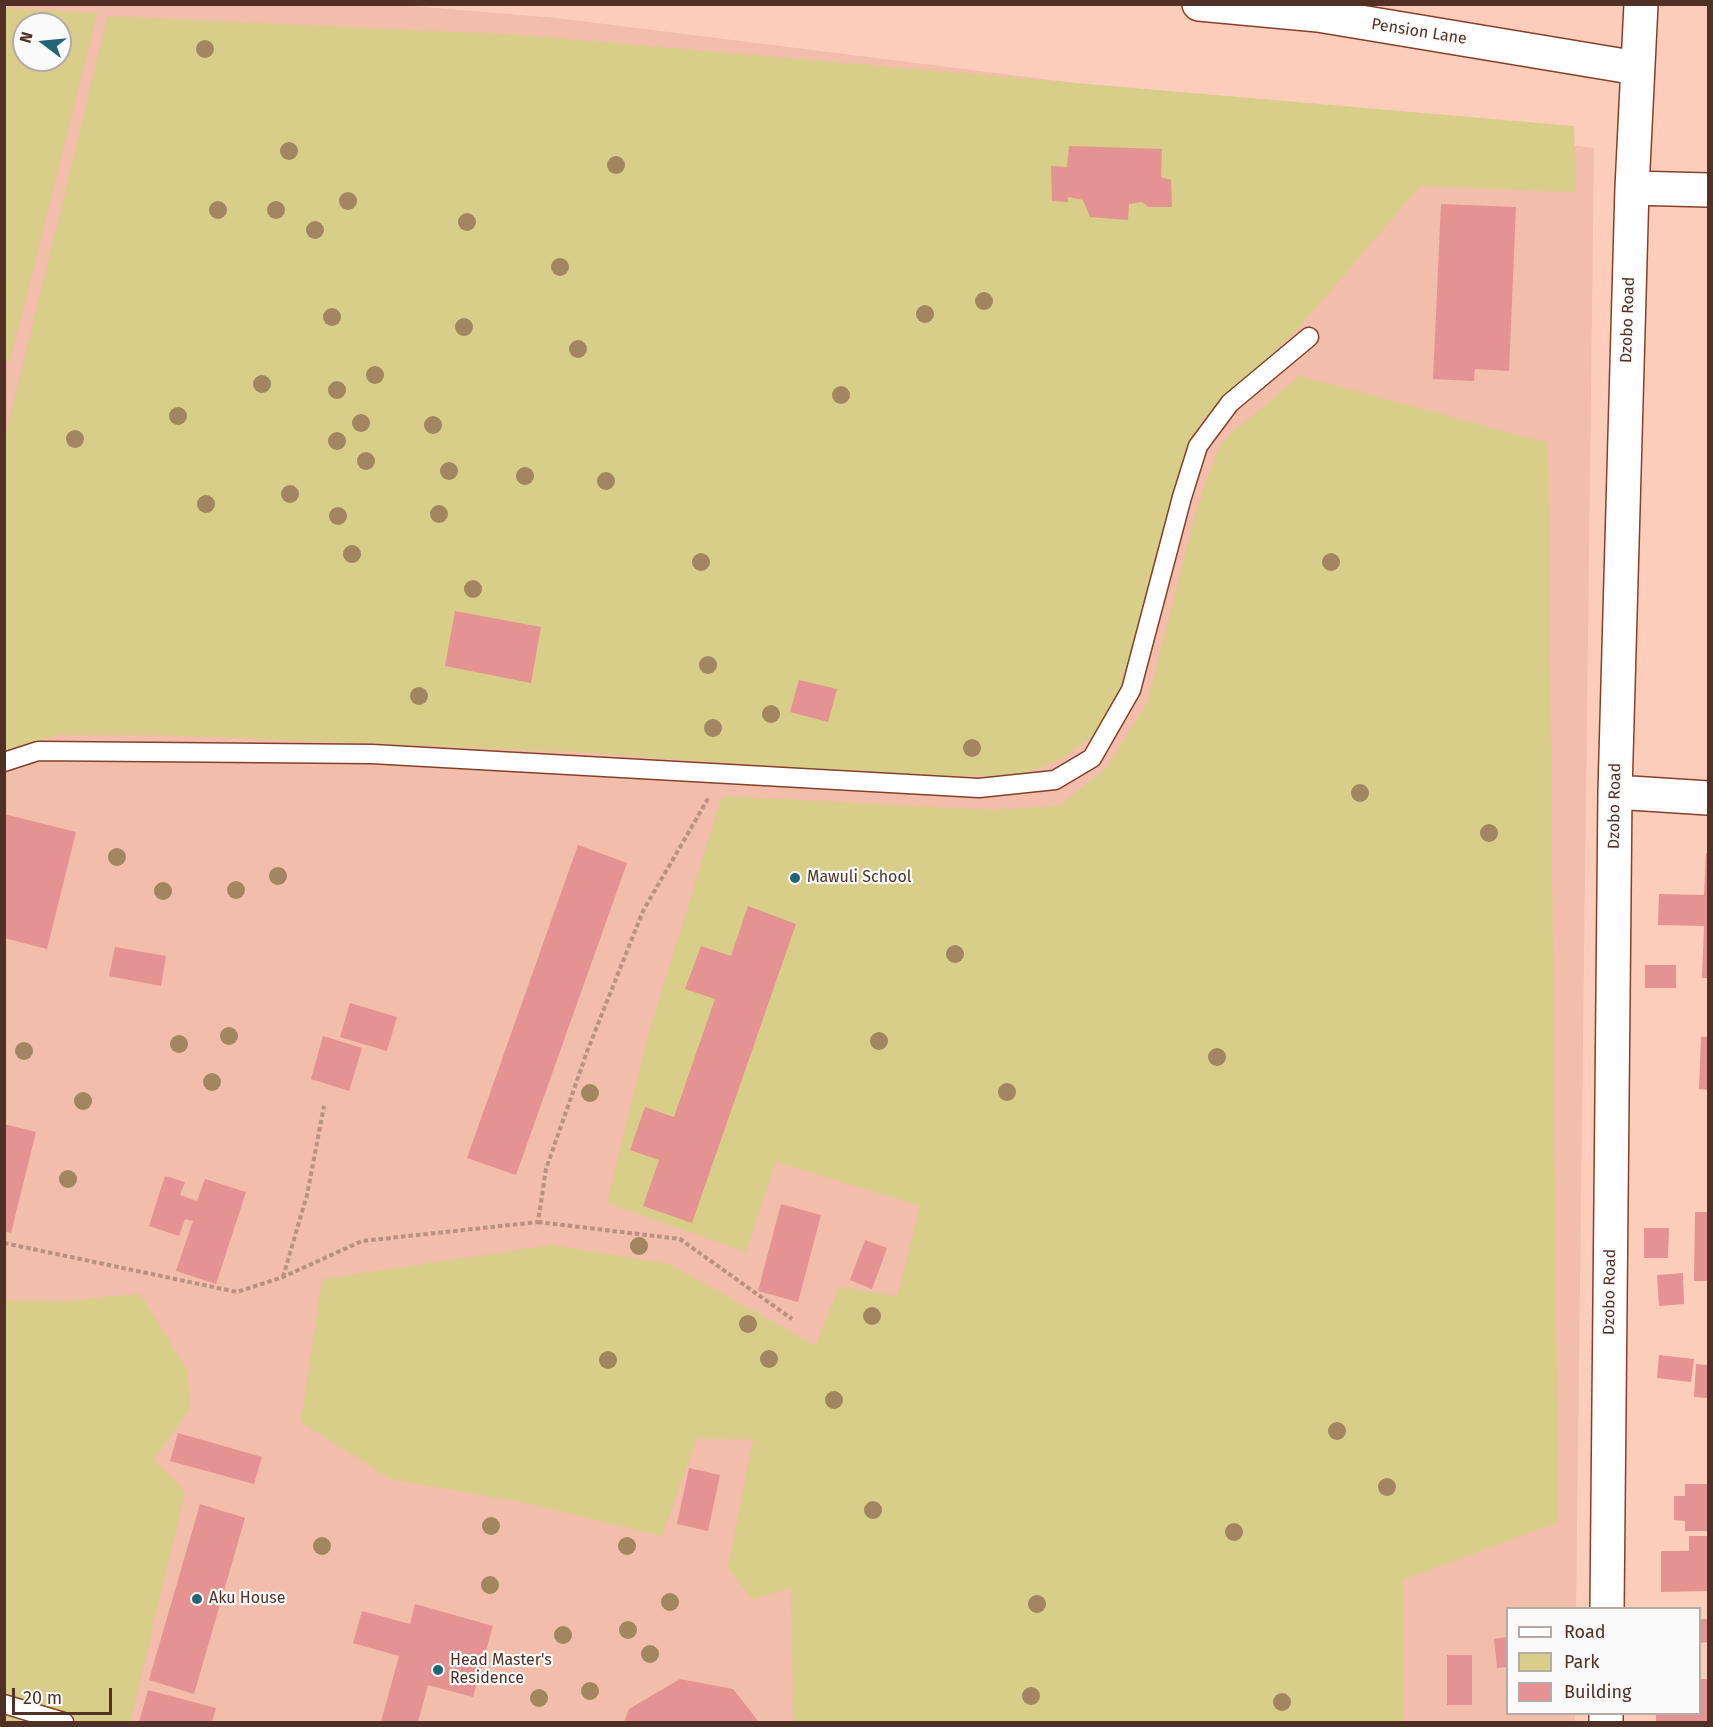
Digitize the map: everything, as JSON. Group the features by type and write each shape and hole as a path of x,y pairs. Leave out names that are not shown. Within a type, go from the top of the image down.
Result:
{"street":[{"name":"Pension Lane","path":"1199,4 1318,10 1637,68"},
{"name":"Dzobo Road","path":"1607,1607 1615,792 1632,188 1641,4"},
{"path":"1632,188 1708,190"},
{"path":"1615,792 1708,798"}],"lane":[{"path":"4,762 38,751 372,754 979,788 1055,780 1092,758 1131,690 1182,497 1198,446 1230,403 1309,337"},
{"path":"4,1704 64,1722"}],"path":[{"path":"538,1222 546,1169 588,1049 643,911 722,773"},
{"path":"283,1277 308,1195 324,1106"},
{"path":"4,1243 237,1292 283,1277 362,1241 538,1222 680,1239 792,1319"}],"shaded area":[{"name":"Mawuli School","path":"388,4 557,18 1594,148 1576,1607 1506,1607 1506,1715 1575,1715 1575,1722 5,1722 5,5"}],"green space":[{"path":"5,8 97,13 10,361 4,361"},
{"path":"108,16 521,35 1574,126 1576,192 1420,186 1295,332 1201,420 1164,529 1123,687 1107,718 1092,736 1062,759 1022,774 921,777 575,752 159,735 57,735 5,750 5,438"},
{"path":"1300,376 1548,443 1558,1522 1403,1580 1404,1722 793,1722 791,1588 752,1599 728,1568 753,1439 697,1438 662,1536 526,1503 391,1479 301,1422 322,1279 552,1245 669,1264 816,1346 839,1287 898,1296 920,1206 776,1162 746,1252 607,1203 646,1042 722,796 992,810 1059,806 1106,768 1147,703 1198,505 1221,442"},
{"path":"140,1294 187,1370 190,1408 154,1460 185,1492 130,1722 5,1722 5,1300 65,1301"}],"building":[{"path":"1069,146 1162,149 1161,177 1171,180 1172,207 1149,207 1142,202 1129,204 1128,220 1090,217 1083,200 1068,197 1068,202 1052,201 1051,166 1067,167"},
{"path":"1441,204 1516,207 1509,371 1475,369 1474,381 1433,379"},
{"path":"455,611 541,627 531,683 445,666"},
{"path":"799,680 837,689 828,722 790,712"},
{"path":"4,814 76,832 47,949 4,938"},
{"path":"578,845 627,863 516,1175 467,1158"},
{"path":"1706,853 1708,853 1708,978 1702,978 1704,926 1658,925 1659,894 1704,895"},
{"path":"748,906 796,924 692,1223 643,1206 659,1160 630,1150 645,1107 674,1117 715,999 685,989 701,946 731,956"},
{"path":"115,947 166,956 161,986 109,976"},
{"path":"1645,965 1676,965 1676,988 1645,988"},
{"path":"350,1003 397,1017 387,1051 340,1037"},
{"path":"323,1036 362,1048 349,1091 311,1079"},
{"path":"1701,1037 1708,1037 1708,1090 1699,1089"},
{"path":"4,1124 36,1132 11,1233 4,1231"},
{"path":"165,1176 185,1182 180,1195 197,1201 205,1179 246,1192 216,1284 176,1271 193,1221 185,1219 179,1236 149,1226"},
{"path":"781,1204 821,1215 798,1302 758,1291"},
{"path":"1695,1212 1708,1212 1708,1281 1694,1281"},
{"path":"1644,1228 1669,1228 1668,1258 1644,1258"},
{"path":"865,1240 887,1248 872,1289 850,1280"},
{"path":"1683,1273 1684,1304 1659,1306 1657,1275"},
{"path":"1659,1355 1694,1359 1691,1382 1657,1378"},
{"path":"1696,1364 1708,1365 1708,1398 1694,1397"},
{"path":"178,1433 262,1457 254,1484 170,1461"},
{"path":"689,1468 720,1475 708,1531 677,1524"},
{"path":"1685,1484 1708,1484 1708,1531 1685,1531 1685,1521 1674,1520 1674,1496 1685,1496"},
{"name":"Aku House","path":"200,1504 245,1518 194,1694 149,1680"},
{"path":"1689,1536 1708,1536 1708,1591 1661,1592 1661,1551 1689,1551"},
{"name":"Head Master's Residence","path":"415,1604 493,1626 473,1697 428,1685 418,1722 381,1722 399,1656 353,1643 362,1611 410,1624"},
{"path":"1701,1619 1708,1619 1708,1642 1701,1643"},
{"path":"1506,1637 1506,1667 1497,1668 1494,1639"},
{"path":"1447,1655 1472,1655 1472,1705 1447,1705"},
{"path":"680,1679 733,1689 759,1722 624,1722 629,1709"},
{"path":"1701,1679 1708,1679 1708,1722 1656,1722 1656,1715 1701,1715"},
{"path":"148,1690 216,1708 212,1722 139,1722"}],"place":[{"name":"Mawuli School","path":"795,878"},
{"name":"Aku House","path":"197,1599"},
{"name":"Head Master's Residence","path":"438,1670"}]}
